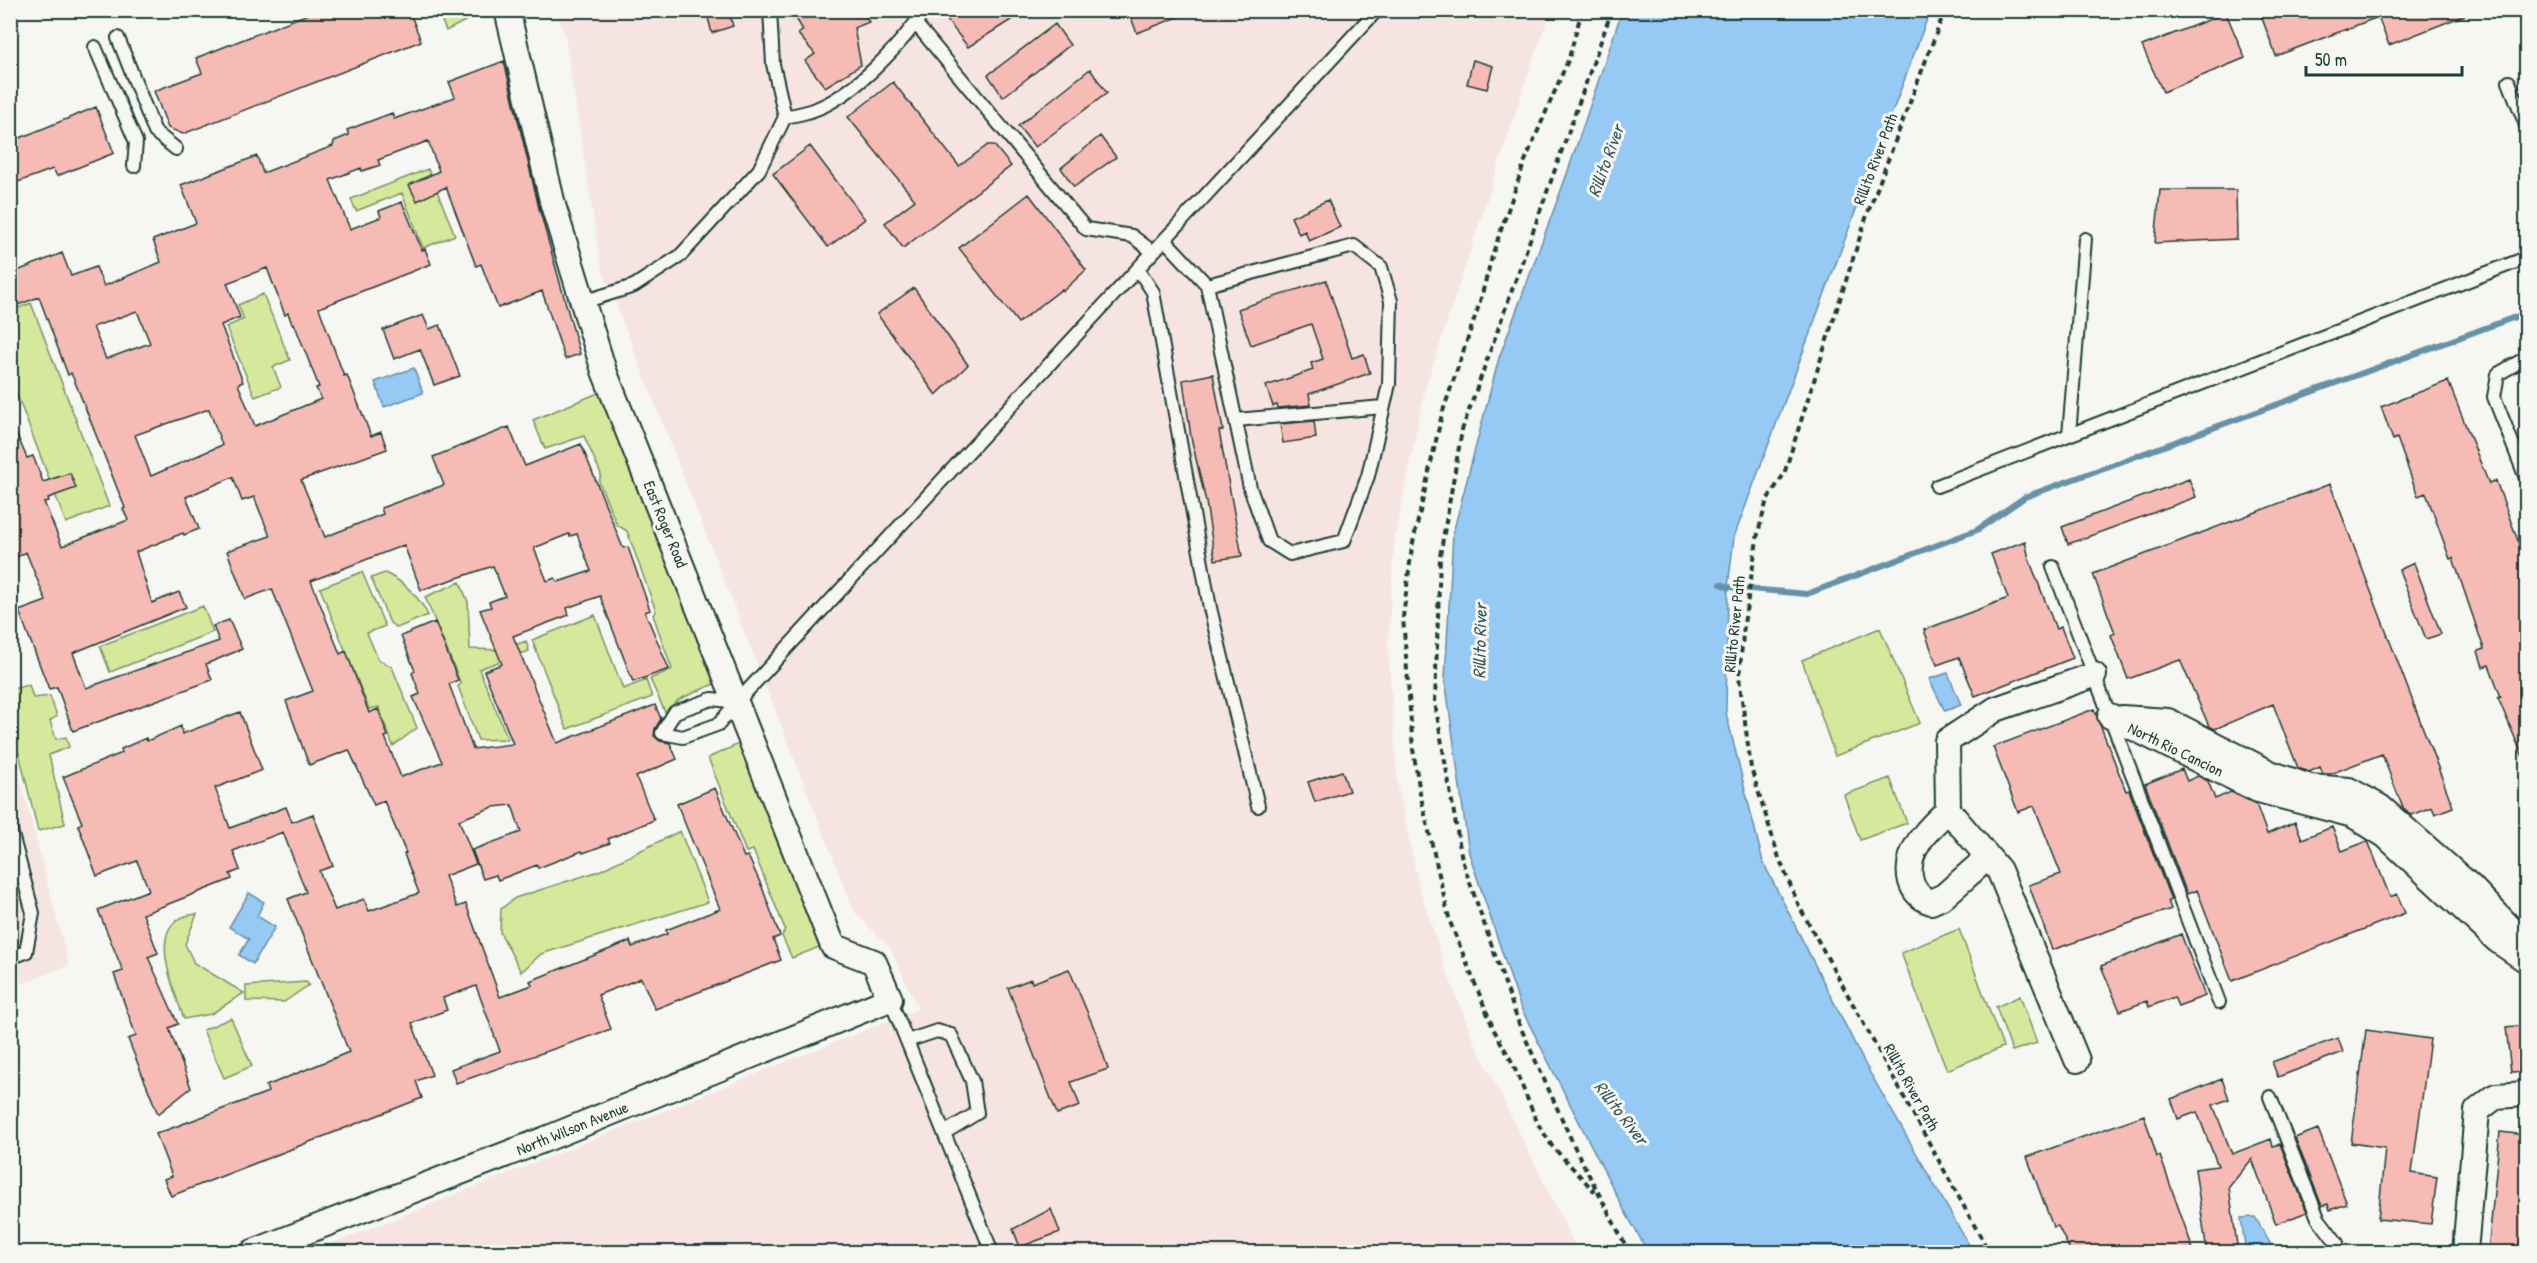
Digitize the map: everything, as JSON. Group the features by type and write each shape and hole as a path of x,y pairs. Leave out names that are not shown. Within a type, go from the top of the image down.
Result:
{"street":[{"name":"East Roger Road","path":"507,10 553,205 604,371 833,946 874,962 890,999"},
{"path":"2077,1060 1999,870 1948,810 1947,741 1996,709 2094,675"},
{"name":"North Rio Cancion","path":"2110,717 2168,721 2237,768 2258,790 2353,815 2386,836 2497,940 2526,960"},
{"name":"North Rio Cancion","path":"2237,768 2270,773 2310,787 2349,790 2380,807 2470,886 2509,927 2526,939"},
{"path":"1948,810 1919,841 1915,850 1910,865 1913,890 1920,898 1931,902 1959,884 1987,858"},
{"name":"North Wilson Avenue","path":"253,1252 551,1137 890,999"},
{"path":"2465,1252 2477,1111 2496,1096 2526,1094"}],"lane":[{"path":"583,302 634,285 680,256 759,170 785,117 774,64 770,10"},
{"path":"785,117 805,113 829,104 884,61 925,10"},
{"path":"737,702 712,699 675,712 662,733 683,737 719,724 1377,10"},
{"path":"916,24 1086,229 1132,236 1153,252"},
{"path":"118,38 155,132 176,149"},
{"path":"95,46 136,142 134,166"},
{"path":"2509,82 2526,125"},
{"path":"2070,435 2085,239"},
{"path":"1165,240 1207,285 1250,488 1269,541 1290,554 1344,541 1368,477 1389,384 1391,301 1381,267 1354,246 1207,285"},
{"path":"1937,486 2526,258"},
{"path":"1138,270 1153,292 1210,608 1258,806"},
{"path":"2526,358 2498,375 2494,397 2526,478"},
{"path":"1236,420 1383,407"},
{"path":"2053,567 2219,1002"},
{"path":"10,827 33,913 26,952 10,958"},
{"path":"890,999 992,1252"},
{"path":"907,1041 937,1031 951,1035 972,1081 977,1113 944,1133"},
{"path":"2270,1097 2318,1218 2337,1243"}],"path":[{"path":"1582,10 1569,58 1525,161 1493,253 1479,305 1442,414 1412,547 1403,617 1413,749 1420,792 1450,922 1494,1030 1512,1062 1538,1124 1552,1146 1600,1197"},
{"path":"1612,10 1461,430 1440,556 1435,703 1462,860 1519,1024 1576,1150 1629,1252"},
{"name":"Rillito River Path","path":"1945,10 1867,215 1784,474 1767,500 1752,568 1739,677 1751,768 1779,858 1799,906 1989,1252"}],"shaded area":[{"path":"556,11 1551,11 1532,62 1424,392 1394,543 1388,647 1398,788 1419,887 1446,970 1473,1039 1578,1252 312,1252 918,1009 891,949 854,911 601,266 565,36"},
{"path":"10,740 69,965 11,988 10,988"}],"green space":[{"path":"438,11 484,11 446,31"},
{"path":"428,169 455,235 423,248 402,193 356,211 351,199"},
{"path":"263,294 290,360 273,367 281,387 255,397 226,327 244,319 238,305"},
{"path":"31,303 109,506 66,523 11,379 11,311"},
{"path":"603,391 716,683 680,699 665,712 650,679 672,669 653,615 656,611 627,531 617,525 599,482 601,474 584,436 545,449 533,420"},
{"path":"362,572 385,626 367,633 378,659 392,667 417,728 393,746 379,707 369,709 320,588"},
{"path":"385,573 410,590 428,615 397,628 390,623 371,578"},
{"path":"460,582 468,602 470,649 501,650 526,641 529,651 479,669 508,739 478,740 458,686 461,684 425,597"},
{"path":"203,606 213,632 110,672 100,646"},
{"path":"595,615 623,689 646,680 652,697 567,729 532,640"},
{"path":"1880,628 1920,723 1835,756 1802,660"},
{"path":"29,685 33,698 50,696 57,716 50,721 56,739 66,737 69,747 49,755 65,824 38,831 11,720 11,689"},
{"path":"743,742 819,947 792,958 782,936 785,929 753,850 746,852 708,758"},
{"path":"1890,778 1907,823 1860,840 1844,795"},
{"path":"680,831 708,902 541,954 521,972 500,932 501,909 515,898 599,871"},
{"path":"197,914 185,944 194,963 244,993 211,1014 184,1019 169,973 166,941 170,928 180,918"},
{"path":"1959,929 2003,1047 1947,1070 1901,953"},
{"path":"306,982 309,985 284,1002 246,1001 246,986"},
{"path":"2020,996 2037,1043 2012,1051 1996,1007"},
{"path":"231,1018 252,1066 224,1078 203,1030"}],"water":[{"name":"Rillito River","path":"1622,11 1930,11 1734,537 1728,587 1726,713 1763,862 1865,1064 1973,1252 1648,1252 1623,1208 1520,1006 1469,853 1445,679 1453,533 1499,358 1567,174"},
{"path":"414,368 423,393 384,407 375,382"},
{"path":"1948,673 1961,705 1945,711 1929,679"},
{"path":"249,893 264,902 257,916 275,927 253,964 239,955 249,939 229,927"},
{"path":"2255,1217 2274,1250 2246,1252 2241,1218"}],"building":[{"path":"318,10 409,10 421,41 183,134 168,128 154,91 202,73 196,58"},
{"path":"706,10 728,10 733,26 712,33"},
{"path":"791,10 861,10 869,22 854,28 861,65 825,87 805,61 815,54 798,34 803,30"},
{"path":"960,10 1027,10 968,47 947,20"},
{"path":"1128,10 1191,10 1191,12 1137,33"},
{"path":"2259,10 2473,10 2473,12 2389,45 2378,17 2276,56"},
{"path":"2226,13 2245,58 2163,92 2142,46"},
{"path":"1055,24 1070,45 1003,97 988,75"},
{"path":"1473,60 1493,66 1487,89 1467,84"},
{"path":"504,61 539,208 580,354 565,359 542,291 498,308 481,264 476,266 446,187 417,201 409,185 439,171 428,141 378,160 380,165 362,171 361,168 330,180 350,229 381,217 379,211 402,202 422,250 425,249 431,264 319,308 344,376 347,375 371,436 381,432 387,449 301,480 325,537 383,514 381,508 444,485 433,457 509,427 525,466 581,444 623,548 628,547 650,610 645,612 669,669 633,682 600,596 567,608 569,615 513,636 557,743 655,705 661,719 654,736 660,741 670,743 677,759 636,777 654,820 608,839 610,843 538,868 537,865 498,880 496,875 483,879 472,850 521,832 512,805 493,807 459,820 476,864 445,876 457,907 466,904 500,997 532,985 530,981 630,941 632,947 667,934 666,930 720,909 677,804 715,788 744,857 748,856 762,887 780,936 773,939 781,960 655,1009 641,978 598,995 611,1029 456,1083 451,1069 500,1051 476,986 443,998 447,1010 412,1023 432,1075 416,1081 422,1098 171,1196 164,1179 172,1176 156,1134 268,1092 266,1086 349,1052 288,899 306,892 283,832 233,851 240,870 230,874 232,879 143,914 158,953 148,957 178,1024 169,1028 191,1088 158,1114 128,1039 136,1036 114,974 123,971 98,910 149,890 137,861 97,876 78,825 82,823 63,777 122,753 121,749 146,738 147,741 181,726 182,734 240,712 262,770 215,788 230,828 286,807 292,822 313,814 333,866 319,871 335,910 364,899 369,911 419,893 404,854 406,853 384,801 374,805 349,750 309,765 286,701 313,691 272,589 245,599 227,551 270,536 254,497 242,501 233,477 186,497 199,529 136,552 152,603 179,592 186,607 73,653 86,688 219,641 213,626 229,620 242,649 206,664 212,680 73,731 57,687 49,689 19,611 46,601 26,552 10,561 10,419 27,458 33,456 43,482 70,473 76,488 48,498 49,501 44,502 62,546 128,520 75,382 71,373 68,375 39,297 10,308 10,274 62,253 71,276 96,267 104,286 161,262 153,240 196,223 181,185 257,156 263,173 333,146 334,141 349,135 347,130 392,113 394,119 455,97 449,82","holes":["267,268 285,315 288,313 292,324 294,323 319,387 316,388 321,399 255,426 238,384 243,382 221,325 240,317 227,283","137,311 150,343 106,359 93,327","209,409 222,445 151,476 135,435","569,534 570,536 577,534 591,571 558,582 555,578 547,581 534,548","404,545 421,590 493,566 505,596 489,602 491,607 480,610 502,664 484,671 513,744 473,749 449,684 458,680 435,622 401,636 415,671 412,673 420,694 413,697 442,762 401,777 385,737 388,736 378,709 369,713 346,651 340,654 311,581"]},
{"path":"1090,69 1107,93 1035,147 1018,126"},
{"path":"893,82 959,166 988,145 994,145 1011,166 903,248 885,223 915,200 848,117"},
{"path":"96,107 114,153 57,176 53,169 10,185 10,142"},
{"path":"1100,136 1116,157 1074,187 1061,168"},
{"path":"810,146 865,219 828,247 773,174"},
{"path":"2160,190 2236,190 2237,239 2155,243"},
{"path":"1029,194 1086,270 1063,291 1062,289 1018,323 959,248"},
{"path":"1328,200 1340,227 1309,241 1305,231 1299,234 1291,217"},
{"path":"1326,280 1352,358 1364,354 1370,373 1309,394 1311,405 1278,408 1277,405 1273,406 1266,386 1313,370 1311,363 1323,359 1311,324 1251,345 1238,309"},
{"path":"914,288 968,365 936,395 877,314"},
{"path":"423,315 429,329 440,325 460,376 434,385 420,349 394,359 383,330"},
{"path":"1213,374 1223,430 1219,431 1242,556 1215,560 1206,502 1191,437 1183,380"},
{"path":"2448,381 2489,484 2496,481 2521,549 2526,546 2526,764 2498,698 2501,697 2489,665 2483,667 2478,651 2484,649 2453,558 2450,559 2426,493 2418,496 2397,438 2393,440 2381,407"},
{"path":"1314,421 1316,438 1283,443 1280,424"},
{"path":"2189,479 2196,497 2068,544 2062,527"},
{"path":"2330,484 2453,807 2435,814 2432,807 2411,815 2403,808 2382,754 2330,774 2323,774 2320,767 2309,772 2298,768 2273,704 2215,729 2209,726 2180,660 2128,679 2111,635 2115,633 2093,574"},
{"path":"2025,541 2029,559 2056,629 2061,627 2073,658 1975,696 1959,657 1937,665 1924,630 2008,598 1991,554"},
{"path":"2414,563 2441,634 2426,639 2399,570"},
{"path":"2094,709 2126,791 2129,790 2171,900 2168,901 2171,909 2052,950 2029,885 2061,874 2034,806 2018,812 1993,747"},
{"path":"2182,769 2187,781 2198,776 2208,781 2215,799 2231,792 2256,804 2267,834 2295,822 2302,839 2332,827 2342,851 2368,841 2390,897 2397,894 2405,913 2232,981 2197,890 2187,894 2145,784"},
{"path":"1342,771 1349,791 1315,802 1308,782"},
{"path":"2181,934 2205,996 2178,1006 2174,997 2149,1007 2147,1001 2120,1011 2101,966"},
{"path":"1069,969 1097,1035 1108,1069 1071,1082 1080,1106 1057,1114 1008,988 1031,979 1032,983"},
{"path":"2526,1025 2526,1071 2511,1072 2506,1027"},
{"path":"2366,1030 2430,1039 2412,1173 2437,1177 2431,1224 2378,1219 2385,1148 2351,1143"},
{"path":"2338,1038 2343,1052 2278,1077 2272,1062"},
{"path":"2222,1079 2229,1099 2213,1105 2232,1154 2271,1139 2273,1146 2280,1144 2307,1212 2276,1224 2252,1159 2229,1187 2238,1252 2207,1252 2195,1169 2218,1166 2197,1112 2178,1119 2171,1099"},
{"path":"2144,1115 2157,1157 2160,1156 2194,1252 2071,1252 2058,1226 2053,1227 2027,1157"},
{"path":"2318,1129 2347,1204 2330,1210 2328,1204 2322,1206 2295,1138"},
{"path":"2500,1132 2526,1135 2526,1252 2488,1252"},
{"path":"1051,1209 1060,1232 1020,1247 1013,1229"}],"waterway":[{"path":"1721,584 1728,587 1807,594 1977,530 2025,497 2526,313"}]}
